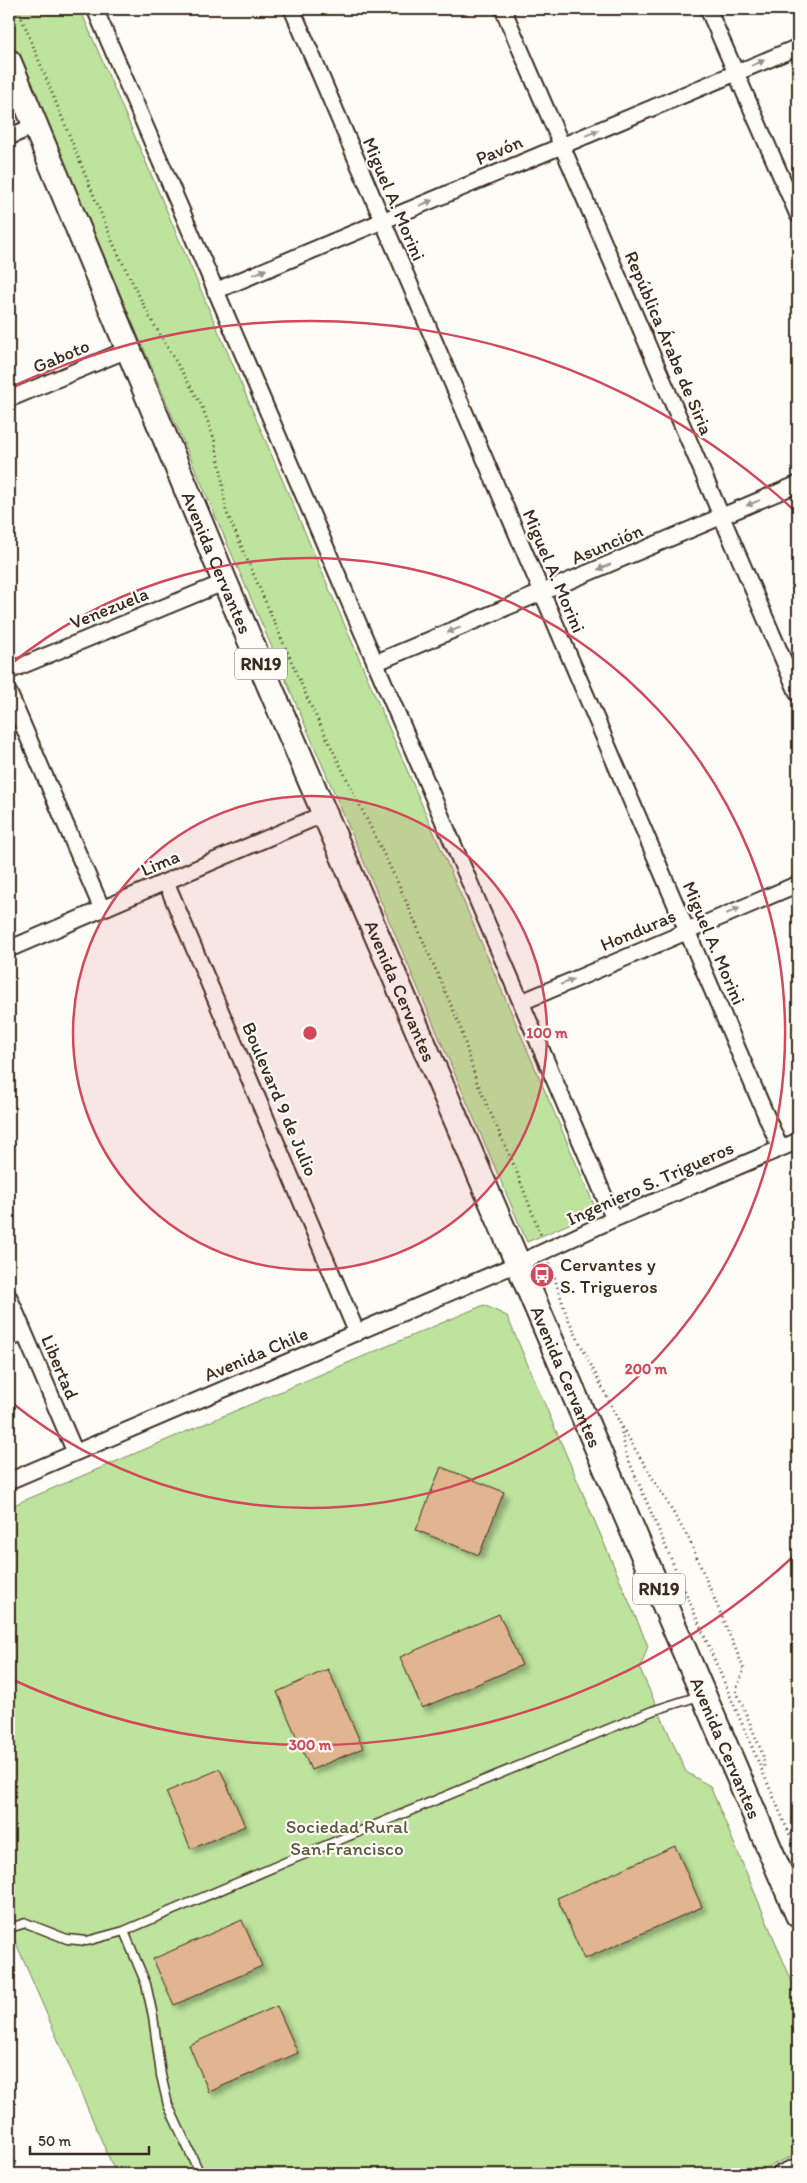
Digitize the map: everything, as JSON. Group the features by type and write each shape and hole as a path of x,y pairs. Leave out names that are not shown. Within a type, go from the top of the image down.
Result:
{"main road":[{"name":"Avenida Cervantes","path":"9,62 225,582 326,813 798,1915"}],"street":[{"path":"95,9 614,1219"},
{"name":"Miguel A. Morini","path":"292,9 780,1148"},
{"name":"República Árabe de Siria","path":"504,9 798,694"},
{"path":"708,9 798,215"},
{"name":"Pavón","path":"215,291 798,47"},
{"path":"9,137 36,125"},
{"name":"Gaboto","path":"9,400 129,349"},
{"name":"Asunción","path":"375,663 542,594 798,484"},
{"name":"Venezuela","path":"9,671 225,582"},
{"path":"9,693 102,909"},
{"name":"Lima","path":"9,949 326,813"},
{"name":"Boulevard 9 de Julio","path":"166,882 357,1332"},
{"name":"Honduras","path":"522,1002 798,884"},
{"name":"Ingeniero S. Trigueros","path":"519,1263 614,1219 798,1141"},
{"name":"Avenida Chile","path":"9,1481 519,1263"},
{"name":"Libertad","path":"9,1297 75,1452"},
{"path":"9,1339 24,1333"},
{"path":"780,2174 798,2166"}],"lane":[{"path":"9,1928 26,1924 67,1939 88,1941 124,1931 652,1711 704,1695"},
{"path":"124,1931 146,1984 153,2016 161,2075 168,2105 200,2174"}],"path":[{"path":"18,9 113,243 149,316 201,404 214,438 221,471 226,511 310,704 403,894 460,1026 476,1080 516,1170 568,1317 620,1423 689,1539 744,1669 736,1690 764,1755 764,1772"},
{"path":"620,1423 626,1454 798,1854"}],"green space":[{"path":"9,9 80,9 597,1212 527,1242 9,35"},
{"name":"Sociedad Rural San Francisco","path":"484,1305 507,1316 648,1646 640,1669 686,1772 710,1786 798,1996 798,2154 750,2174 116,2174 9,1927 9,1507"}],"building":[{"path":"441,1467 504,1492 479,1555 416,1530"},
{"path":"499,1614 522,1665 422,1708 400,1657"},
{"path":"328,1669 363,1748 311,1770 277,1692"},
{"path":"220,1769 245,1826 191,1849 166,1792"},
{"path":"675,1846 702,1907 584,1959 557,1898"},
{"path":"242,1920 262,1966 174,2005 153,1959"},
{"path":"277,2006 298,2053 209,2092 189,2045"}],"place":[{"name":"Cervantes y S. Trigueros","path":"542,1275"}]}
